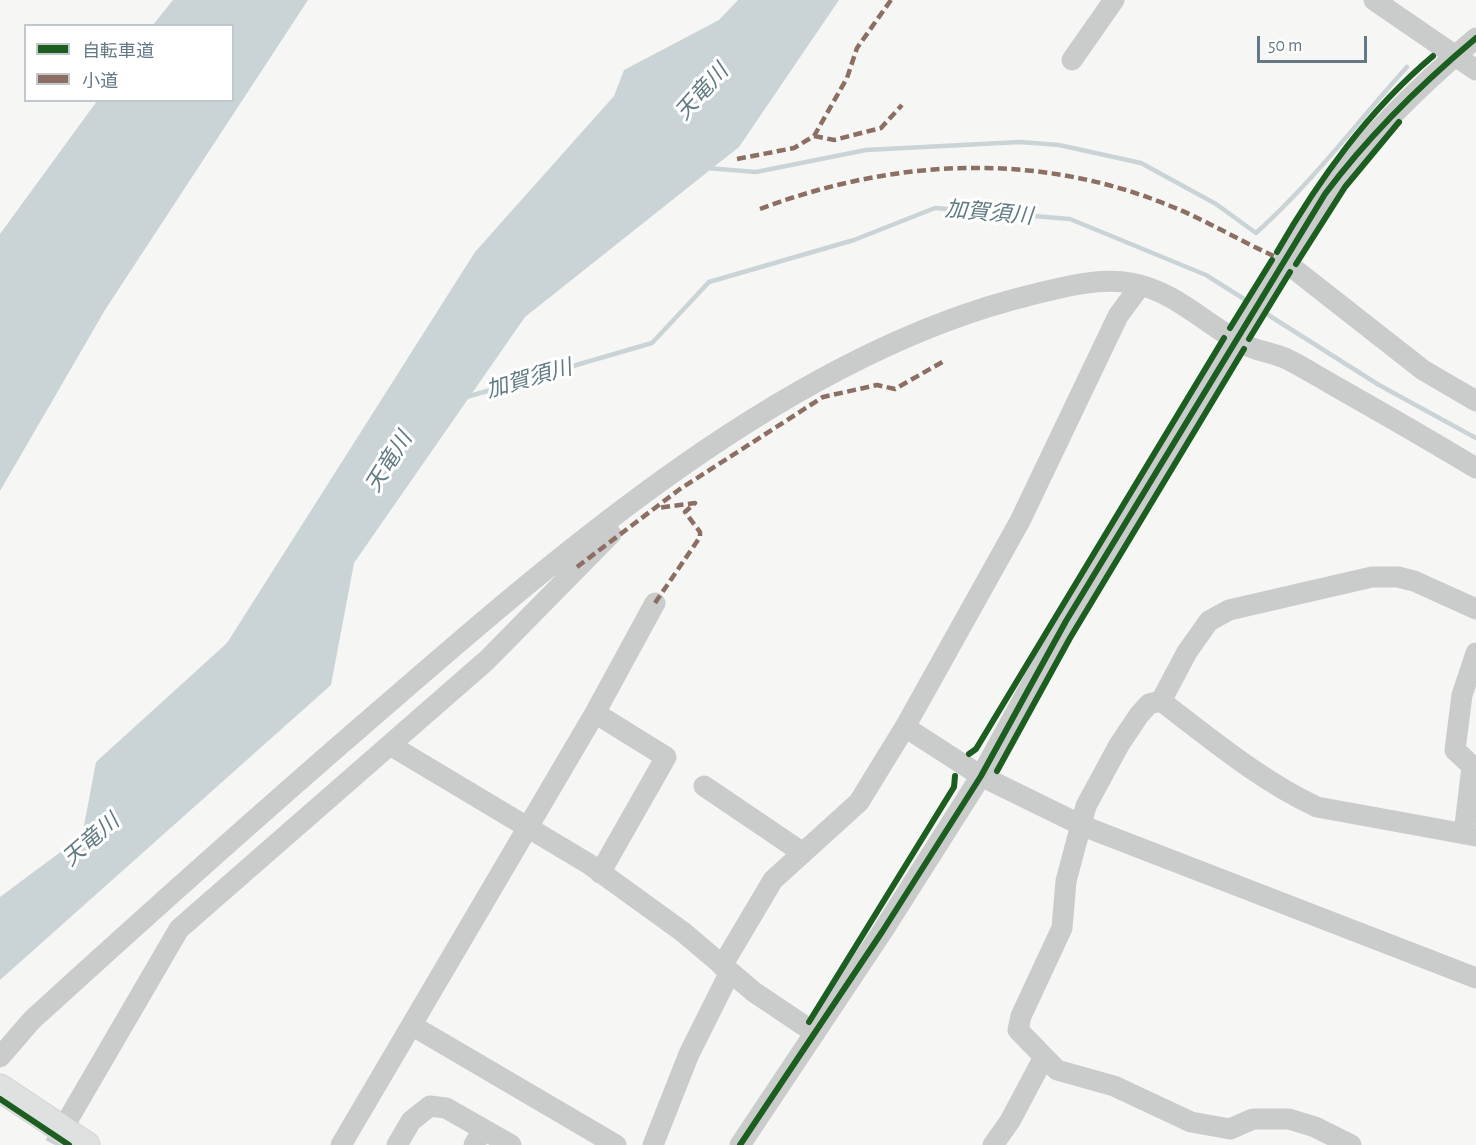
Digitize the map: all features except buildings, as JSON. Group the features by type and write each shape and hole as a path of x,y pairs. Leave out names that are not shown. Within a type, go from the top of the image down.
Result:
{"main road":[{"path":"0,1088 86,1145"}],"street":[{"path":"1072,60 1114,0"},
{"path":"1374,0 1476,70"},
{"path":"740,1145 981,776 1066,621 1286,265 1325,194 1359,149 1424,82 1476,38"},
{"path":"1286,265 1423,370 1476,401"},
{"path":"0,1057 32,1020 282,795 541,574 635,500 766,412 857,360 937,325 1004,302 1051,290 1095,284 1120,283 1140,286 1167,295 1241,338 1286,359 1476,468"},
{"path":"653,1145 726,969 773,880 859,802 905,727 1020,521 1118,316 1140,286"},
{"path":"66,1123 179,929 487,660 627,518 635,500"},
{"path":"1161,702 1187,652 1209,621 1229,610 1372,577 1398,577 1414,581 1476,609"},
{"path":"341,1145 529,827 655,603"},
{"path":"1352,1145 1315,1127 1289,1119 1253,1119 1230,1129 1191,1122 1114,1086 1058,1070 1018,1030 1021,1016 1062,928 1066,881 1083,826 1086,806 1119,745 1149,704 1161,702 1297,798 1317,807 1470,835 1472,766 1455,750 1462,695 1476,653"},
{"path":"595,713 666,757 600,873"},
{"path":"905,727 981,776 1083,826 1476,978"},
{"path":"390,745 529,827 600,873 683,932 754,992 815,1033"},
{"path":"704,786 803,853"},
{"path":"413,1026 616,1145"},
{"path":"993,1145 1010,1121 1044,1057"},
{"path":"397,1145 411,1121 430,1106 446,1108 479,1137 511,1145"}],"water":[{"path":"173,0 308,0 105,310 0,491 0,234 96,102 234,102 234,24 154,24"},
{"name":"天竜川","path":"738,0 839,0 739,147 525,317 354,563 331,685 0,980 0,897 82,836 96,762 227,643 475,252 614,96 624,70 719,20"}],"waterway":[{"path":"707,168 756,172 866,150 1020,142 1059,145 1141,163 1216,204 1256,233 1296,194 1407,67"},
{"name":"加賀須川","path":"463,398 652,343 709,282 854,240 935,208 1070,219 1206,275 1252,304"},
{"name":"加賀須川","path":"1262,311 1379,385 1476,438"}],"tunnel":[{"path":"55,1145 66,1123"}],"marked path":[{"path":"737,159 794,148 814,136 847,78 857,48 891,0"},
{"path":"814,136 834,140 881,128 902,105"},
{"path":"760,209 810,192 861,180 912,172 964,168 1016,169 1067,176 1118,188 1168,205 1274,256"},
{"path":"577,567 680,489 823,397 877,385 895,389 944,361"},
{"path":"655,603 700,537 700,532 685,512 695,503 657,508"}],"cycle path":[{"path":"740,1145 882,932 981,776 1066,621 1325,194 1359,151 1396,112 1476,38"},
{"path":"1277,252 1310,198 1346,147 1387,100 1433,56"},
{"path":"1296,264 1345,187 1399,122"},
{"path":"1230,328 1272,260"},
{"path":"1249,339 1290,272"},
{"path":"969,754 976,749 1224,338"},
{"path":"997,771 1070,638 1244,349"},
{"path":"809,1022 954,787 955,776"},
{"path":"0,1099 69,1145"}]}
